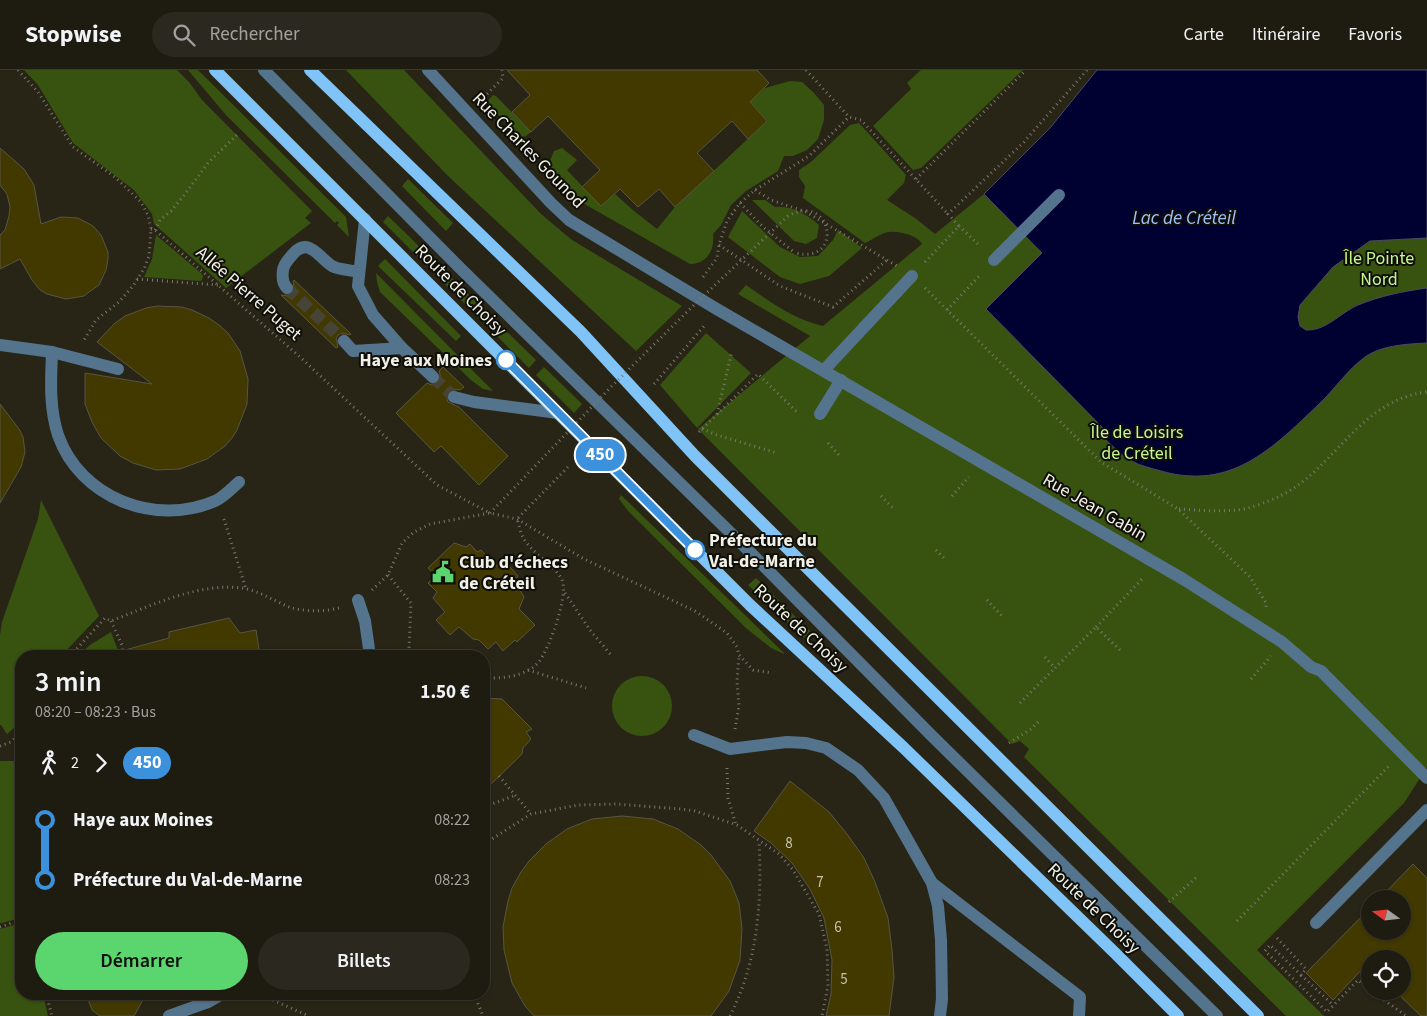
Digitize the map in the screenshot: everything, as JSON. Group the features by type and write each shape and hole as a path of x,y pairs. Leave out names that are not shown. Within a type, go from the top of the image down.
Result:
{"main road":[{"name":"Route de Choisy","path":"215,70 750,605 904,748 1178,1016"},
{"path":"310,70 581,332 695,456 1258,1016"}],"street":[{"name":"Route de Choisy","path":"264,70 461,269 741,543 933,737 1217,1016"},
{"name":"Rue Charles Gounod","path":"428,70 569,220 715,308"},
{"path":"994,260 1059,195"},
{"path":"365,219 358,286 373,314 402,348 433,377"},
{"path":"288,288 283,284 282,274 284,265 297,249 301,248 312,248 332,266 359,272"},
{"path":"824,370 912,276"},
{"name":"Rue Jean Gabin","path":"715,308 1183,579 1282,642 1311,667 1321,672 1427,778"},
{"path":"344,341 353,351 402,348"},
{"path":"0,345 77,357 118,369"},
{"path":"52,352 50,390 52,413 58,436 69,458 84,476 102,491 124,502 146,509 170,511 193,508 218,500 239,482"},
{"path":"820,414 841,380"},
{"path":"454,397 474,402 558,413"},
{"path":"353,602 365,620 369,650"},
{"path":"694,735 730,749 796,742 826,748 858,770 884,798 932,883 938,906 941,940 942,999 940,1016"},
{"path":"1316,923 1427,810"},
{"path":"932,883 1080,997 1079,1016"},
{"path":"169,1016 212,1000"}],"path":[{"name":"Allée Pierre Puget","path":"18,70 38,92 73,147 115,177 141,202 153,229 300,357 437,485 490,513"},
{"path":"480,101 503,78 502,70"},
{"path":"806,70 848,117 861,120 959,226 994,260 947,310"},
{"path":"916,179 1026,70"},
{"path":"948,214 1024,142 1087,70"},
{"path":"703,277 717,258 727,220 740,203 755,190 809,156 848,117"},
{"path":"77,357 83,340 96,320 119,302 137,279 149,256 153,229 182,198 208,163 239,133"},
{"path":"755,190 771,200 806,212 912,276 1101,462 1178,509 1250,577 1266,604 1266,608"},
{"path":"490,513 616,382 696,303 766,237 773,231 788,216 802,210 809,210 823,219 828,235 826,242 815,253 805,255 795,253 775,238 769,232 762,227 740,203"},
{"path":"912,276 959,226"},
{"path":"719,245 780,286 833,306 887,260"},
{"path":"137,279 219,286"},
{"path":"653,385 704,328 708,320"},
{"path":"717,414 732,351"},
{"path":"697,434 758,374 798,413"},
{"path":"1178,509 1238,510 1280,496 1308,477 1382,406 1418,393 1427,392"},
{"path":"702,429 777,452"},
{"path":"828,443 839,455"},
{"path":"517,519 569,466"},
{"path":"952,496 973,473"},
{"path":"881,496 894,509"},
{"path":"218,500 246,589"},
{"path":"369,592 388,575 402,543 414,532 430,524 490,513 517,519 584,558 695,611 727,633 737,647 739,655 737,681 739,706 734,732"},
{"path":"490,677 502,678 528,670 538,663 545,652 564,592 562,579 523,539 517,519"},
{"path":"936,550 945,559"},
{"path":"388,575 411,603 411,650"},
{"path":"1020,703 1145,577"},
{"path":"111,621 194,592 219,588 246,589 291,607 333,610 353,602"},
{"path":"564,592 590,630 611,655"},
{"path":"987,600 1002,616"},
{"path":"76,650 106,618 111,621 122,650"},
{"path":"1096,627 1122,652"},
{"path":"1251,678 1272,654"},
{"path":"739,655 753,670 772,673"},
{"path":"1045,657 1055,668"},
{"path":"528,670 586,688"},
{"path":"1008,743 1031,729 1039,721"},
{"path":"0,746 15,738"},
{"path":"1236,921 1391,765"},
{"path":"727,768 728,798 736,825"},
{"path":"499,776 531,814"},
{"path":"490,805 516,795"},
{"path":"490,840 531,814 578,805 616,804 695,811 736,825 779,854 793,870 819,914 827,950 828,986 822,1016"},
{"path":"730,1016 742,994 753,955 758,915 759,841"},
{"path":"1169,902 1198,876"},
{"path":"0,927 15,922"},
{"path":"1277,938 1306,969 1301,974"},
{"path":"1333,1005 1270,945 1265,950 1327,1012 1358,980 1361,983"},
{"path":"48,1000 52,1016"},
{"path":"273,1000 309,1016"},
{"path":"476,1000 483,1016"},
{"path":"1384,1000 1406,1016"}],"green space":[{"path":"24,70 177,70 189,82 202,100 312,211 305,218 311,223 226,288 154,224 152,214 134,190 73,143 38,85"},
{"path":"188,70 198,70 346,217 349,237 337,225 339,223 337,221 335,223 226,115"},
{"path":"346,70 404,70 541,214 572,240 682,306 636,351 448,176"},
{"path":"921,70 1023,70 921,168 913,170 873,126 911,89 907,83"},
{"name":"Île de Loisirs de Créteil","path":"1097,70 1427,70 1427,767 1404,803 1257,950 1324,1016 1286,1016 1024,757 1029,749 1020,741 1012,744 698,429 810,336 738,294 746,285 773,304 802,319 823,326 922,244 912,236 892,232 882,234 865,243 803,198 805,186 799,177 799,170 811,162 850,125 859,123 906,175 904,183 887,200 935,234 984,194 1050,128"},
{"path":"790,81 802,82 824,105 824,120 818,139 807,150 793,156 784,156 778,171 746,191 731,205 721,225 713,234 713,245 709,255 701,262 690,264 581,202 556,177 549,163 554,151 562,148 577,160 567,170 601,206 615,194 657,229 675,207 767,121 750,102 765,88"},
{"path":"493,95 531,132 519,138 487,102"},
{"path":"408,179 453,223 446,231 402,186"},
{"path":"752,200 765,200 775,207 793,209 804,214 819,225 817,238 806,244 794,241"},
{"path":"742,211 780,247 800,257 818,256 833,240 838,230 862,248 829,276 800,284 780,277 728,237"},
{"path":"388,216 536,360 529,368 383,222"},
{"path":"156,235 201,273 203,276 202,280 144,277 152,259"},
{"path":"385,259 461,336 456,341 378,266"},
{"path":"376,273 493,391 483,389 471,380 380,292"},
{"path":"706,333 751,373 697,428 660,385"},
{"path":"544,367 582,404 574,413 536,375"},
{"path":"621,495 784,654 771,648 746,628 629,512 619,499"},
{"path":"41,500 99,616 67,650 15,650 15,727 7,734 0,725 0,635 2,622 38,519"},
{"path":"756,578 810,631 804,638 748,585"},
{"path":"111,632 118,650 85,650"},
{"path":"636,676 648,676 659,681 667,689 672,700 670,718 659,731 648,736 636,736 625,731 617,723 612,712 612,700 617,689 625,681"},
{"path":"0,761 15,761 15,920 0,923"},
{"path":"15,925 15,1000 44,1000 48,1016 0,1016 0,929"}],"water":[{"name":"Lac de Créteil","path":"1097,70 1427,70 1427,238 1370,241 1333,267 1300,305 1298,317 1300,326 1306,330 1313,330 1326,325 1351,308 1366,302 1392,294 1427,288 1427,343 1387,348 1365,357 1352,368 1319,404 1284,436 1249,462 1229,470 1209,475 1186,476 1142,466 1119,452 1100,434 1104,429 986,309 1042,253 984,194 1050,128"}],"building":[{"path":"507,70 757,70 769,83 750,102 767,121 748,139 732,121 697,153 714,171 675,207 659,189 638,207 620,189 601,206 582,187 600,170 548,116 531,132 512,112 530,95"},
{"path":"0,148 24,169 34,185 41,224 61,217 78,218 93,226 101,235 108,252 106,270 99,285 84,296 66,299 40,290 20,259 0,269 0,235 5,230 10,207 7,194 0,185"},
{"path":"294,280 351,334 343,333 338,335 336,339 338,347 336,348 281,295 288,296 293,294 295,290"},
{"path":"157,306 182,307 192,310 219,325 228,333 240,351 248,379 247,404 232,438 225,446 207,459 180,469 156,470 133,463 120,456 101,438 85,404 85,373 152,384 97,342 114,324 125,316"},
{"path":"443,367 464,387 460,390 452,389 449,391 446,396 448,402 459,407 508,456 479,485 441,446 434,452 396,413 427,383 432,385 439,383 441,378 439,371"},
{"path":"0,404 19,429 23,437 25,452 21,467 0,503"},
{"path":"454,543 466,547 470,544 477,552 481,550 496,566 504,560 518,576 515,581 524,597 519,609 535,625 517,642 515,640 503,651 496,642 488,649 479,640 473,639 459,627 450,635 436,620 445,612 433,598 437,592 428,583 435,576 428,568"},
{"path":"229,618 240,633 256,630 259,650 125,650 169,638 169,632"},
{"path":"490,698 502,699 532,729 526,732 531,739 523,748 522,754 490,785"},
{"path":"790,781 829,812 864,858 875,882 888,918 892,950 894,977 889,1016 826,1016 831,994 832,960 824,918 810,889 792,863 771,843 754,831"},
{"path":"622,816 653,819 678,829 701,845 711,855 730,881 739,903 742,929 740,960 729,991 711,1016 534,1016 525,1006 512,983 504,950 503,927 512,888 521,872 546,844 567,829 592,819"},
{"path":"1413,864 1427,878 1427,1016 1421,1016 1404,1000 1411,1000 1411,950 1361,950 1361,970 1333,1000 1306,973 1361,917 1361,940 1411,940 1411,890 1388,890"},
{"path":"88,1000 143,1000 134,1016 100,1016 92,1010"}],"tunnel":[{"path":"287,288 344,341"},
{"path":"433,377 454,397"}],"bus line":[{"name":"450","path":"506,360 695,550"}],"place":[{"name":"Haye aux Moines","path":"506,360"},
{"name":"Préfecture du Val-de-Marne","path":"695,550"},
{"name":"Club d'échecs de Créteil","path":"443,572"}],"park label":[{"name":"Île Pointe Nord","path":"1379,268"}]}
